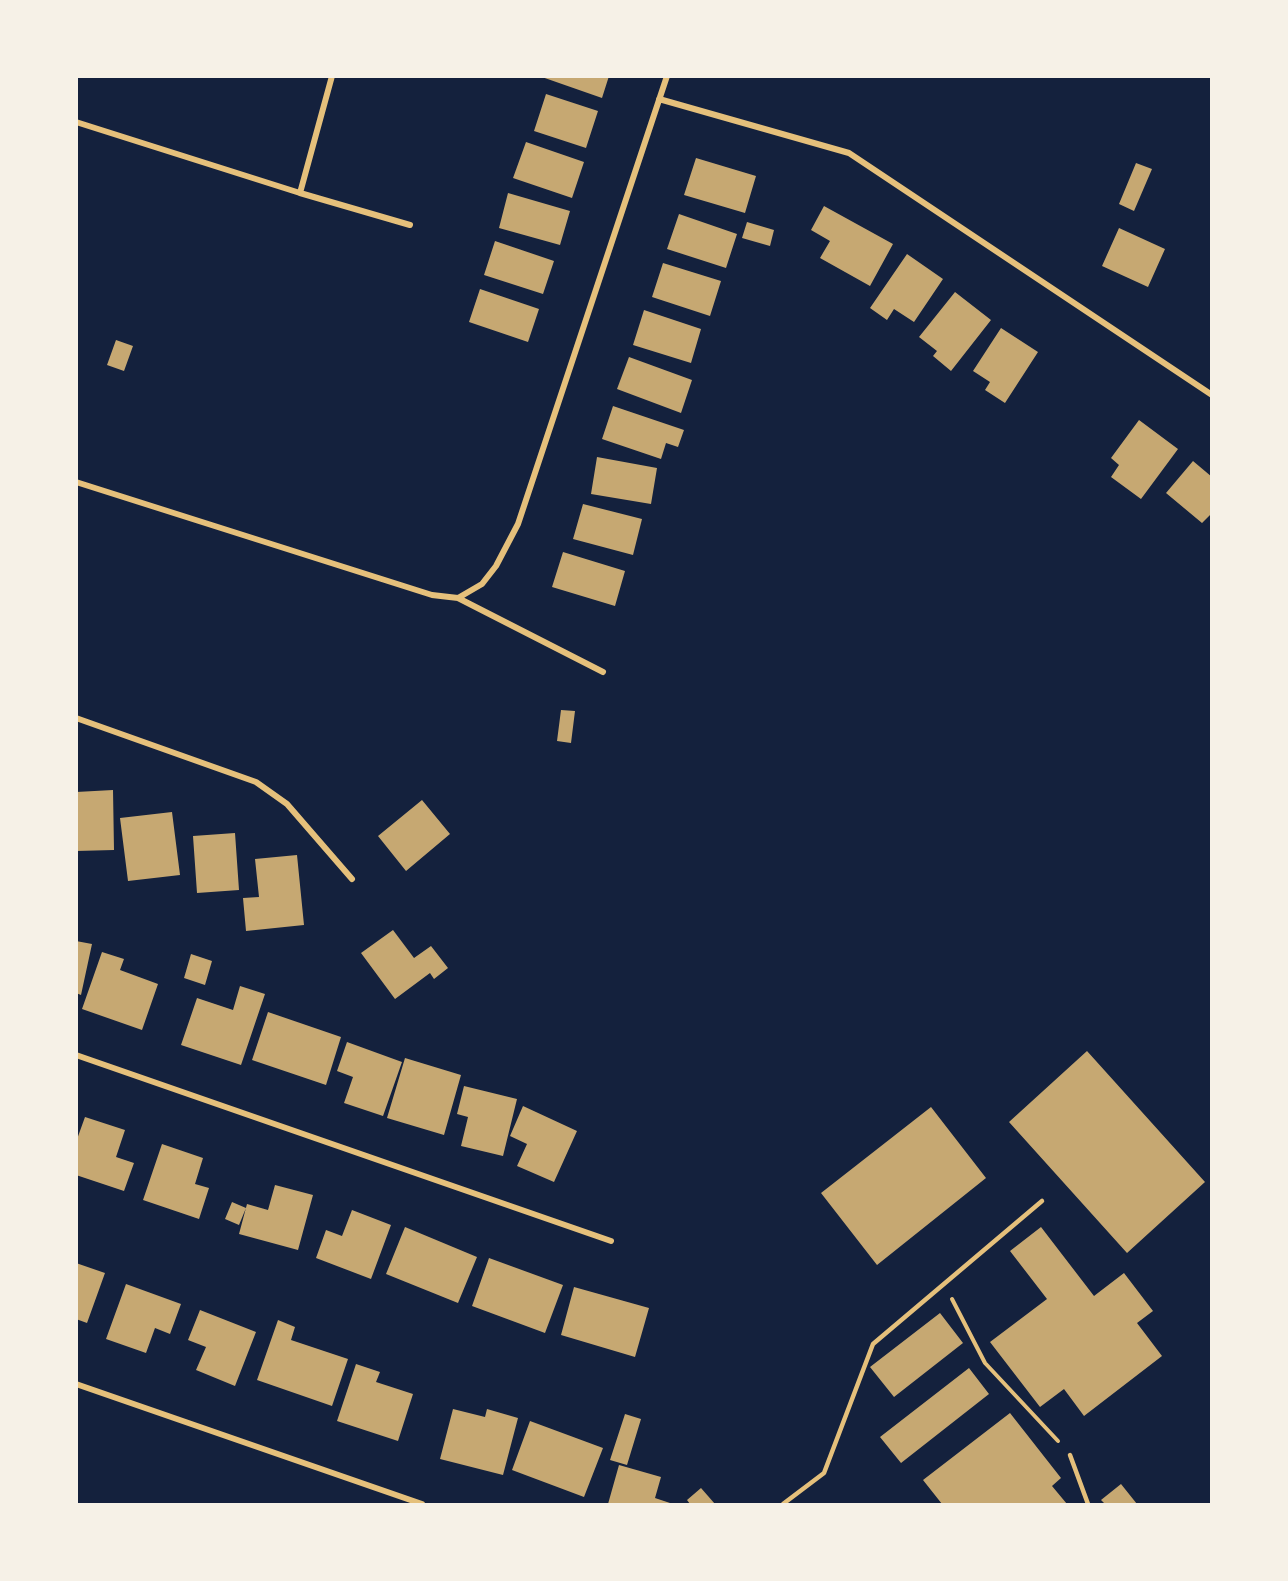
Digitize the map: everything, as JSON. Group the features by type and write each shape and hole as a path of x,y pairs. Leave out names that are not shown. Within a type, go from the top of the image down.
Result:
{"street":[{"path":"300,193 332,76"},
{"path":"458,598 482,584 496,566 518,524 667,76"},
{"path":"659,99 849,153 1212,395"},
{"path":"76,122 300,193 410,225"},
{"path":"76,482 432,595 458,598 603,672"},
{"path":"76,718 256,782 287,804 352,879"},
{"path":"76,1055 611,1241"},
{"path":"76,1384 422,1504"}],"lane":[{"path":"783,1504 824,1473 873,1344 1042,1201"},
{"path":"1071,1455 1088,1504"}],"path":[{"path":"944,1283 986,1363 1071,1455"}],"building":[{"path":"539,76 609,76 602,98"},
{"path":"546,94 598,111 586,148 534,131"},
{"path":"526,142 584,162 572,198 513,178"},
{"path":"696,158 756,176 745,213 684,195"},
{"path":"1136,163 1152,169 1134,211 1119,204"},
{"path":"508,193 570,211 560,245 499,228"},
{"path":"824,206 893,244 870,286 820,258 830,241 811,230"},
{"path":"679,214 737,234 726,268 667,249"},
{"path":"747,222 774,230 770,246 742,238"},
{"path":"1119,228 1165,249 1148,287 1102,266"},
{"path":"495,241 554,261 543,294 484,275"},
{"path":"907,254 943,279 914,322 894,309 887,320 870,308"},
{"path":"663,263 721,281 710,316 652,297"},
{"path":"480,289 539,309 528,342 469,322"},
{"path":"955,292 991,320 951,371 933,356 937,351 919,337"},
{"path":"644,310 701,329 691,363 633,345"},
{"path":"1001,328 1038,352 1005,403 985,390 990,382 973,371"},
{"path":"116,340 133,346 124,371 107,365"},
{"path":"629,357 692,380 681,413 617,389"},
{"path":"613,406 684,430 678,447 666,443 661,459 602,439"},
{"path":"1139,420 1178,449 1141,499 1111,477 1119,465 1111,458"},
{"path":"597,457 657,468 651,504 591,494"},
{"path":"1193,461 1212,477 1212,513 1202,523 1166,493"},
{"path":"583,504 642,519 633,555 573,539"},
{"path":"563,552 625,571 615,606 552,587"},
{"path":"561,710 575,711 571,743 557,741"},
{"path":"113,790 114,850 76,851 76,792"},
{"path":"422,800 450,834 406,871 378,836"},
{"path":"172,812 180,875 128,881 120,818"},
{"path":"235,833 239,890 197,893 193,836"},
{"path":"297,855 304,925 246,931 243,898 259,897 255,859"},
{"path":"393,930 414,958 431,946 448,968 434,979 430,973 395,999 361,953"},
{"path":"76,941 92,944 81,995 76,993"},
{"path":"102,952 124,959 120,970 158,984 142,1030 82,1009"},
{"path":"191,954 212,961 205,985 184,978"},
{"path":"240,986 265,994 241,1065 181,1045 197,998 233,1010"},
{"path":"268,1012 341,1037 326,1085 252,1060"},
{"path":"347,1042 402,1062 383,1116 344,1103 353,1077 337,1071"},
{"path":"1087,1051 1205,1182 1127,1253 1009,1122"},
{"path":"405,1058 461,1075 444,1135 387,1118"},
{"path":"464,1086 517,1099 503,1156 461,1146 468,1117 457,1114"},
{"path":"523,1106 577,1131 554,1182 517,1166 527,1144 510,1136"},
{"path":"931,1107 986,1178 877,1265 821,1193"},
{"path":"85,1117 125,1130 116,1157 134,1163 124,1191 76,1175 76,1142"},
{"path":"162,1144 203,1158 195,1184 209,1188 199,1219 143,1200"},
{"path":"275,1185 313,1195 298,1250 239,1234 247,1204 268,1210"},
{"path":"232,1202 246,1208 239,1225 225,1219"},
{"path":"352,1210 391,1225 371,1279 316,1258 326,1230 342,1236"},
{"path":"405,1227 477,1257 458,1303 386,1274"},
{"path":"1041,1227 1094,1296 1124,1273 1153,1311 1137,1323 1162,1356 1084,1416 1064,1389 1040,1407 990,1342 1047,1299 1010,1251"},
{"path":"489,1258 563,1285 545,1333 472,1306"},
{"path":"76,1263 105,1273 87,1323 76,1319"},
{"path":"126,1284 181,1304 170,1334 155,1328 146,1353 106,1339"},
{"path":"574,1287 649,1308 635,1357 561,1335"},
{"path":"200,1310 256,1332 235,1386 196,1370 206,1347 188,1340"},
{"path":"940,1313 963,1343 894,1397 870,1367"},
{"path":"278,1320 295,1327 291,1340 348,1359 332,1406 257,1380"},
{"path":"356,1364 380,1372 376,1382 413,1394 398,1441 337,1421"},
{"path":"969,1368 989,1394 901,1463 880,1437"},
{"path":"453,1409 485,1417 487,1409 518,1418 503,1475 440,1459"},
{"path":"1010,1413 1061,1478 1052,1486 1067,1504 942,1504 923,1480"},
{"path":"625,1414 641,1419 627,1465 610,1460"},
{"path":"530,1421 603,1448 584,1497 512,1470"},
{"path":"619,1465 661,1477 655,1498 673,1504 608,1504"},
{"path":"1121,1484 1137,1504 1105,1504 1101,1500"},
{"path":"701,1488 715,1504 690,1504 687,1500"}]}
